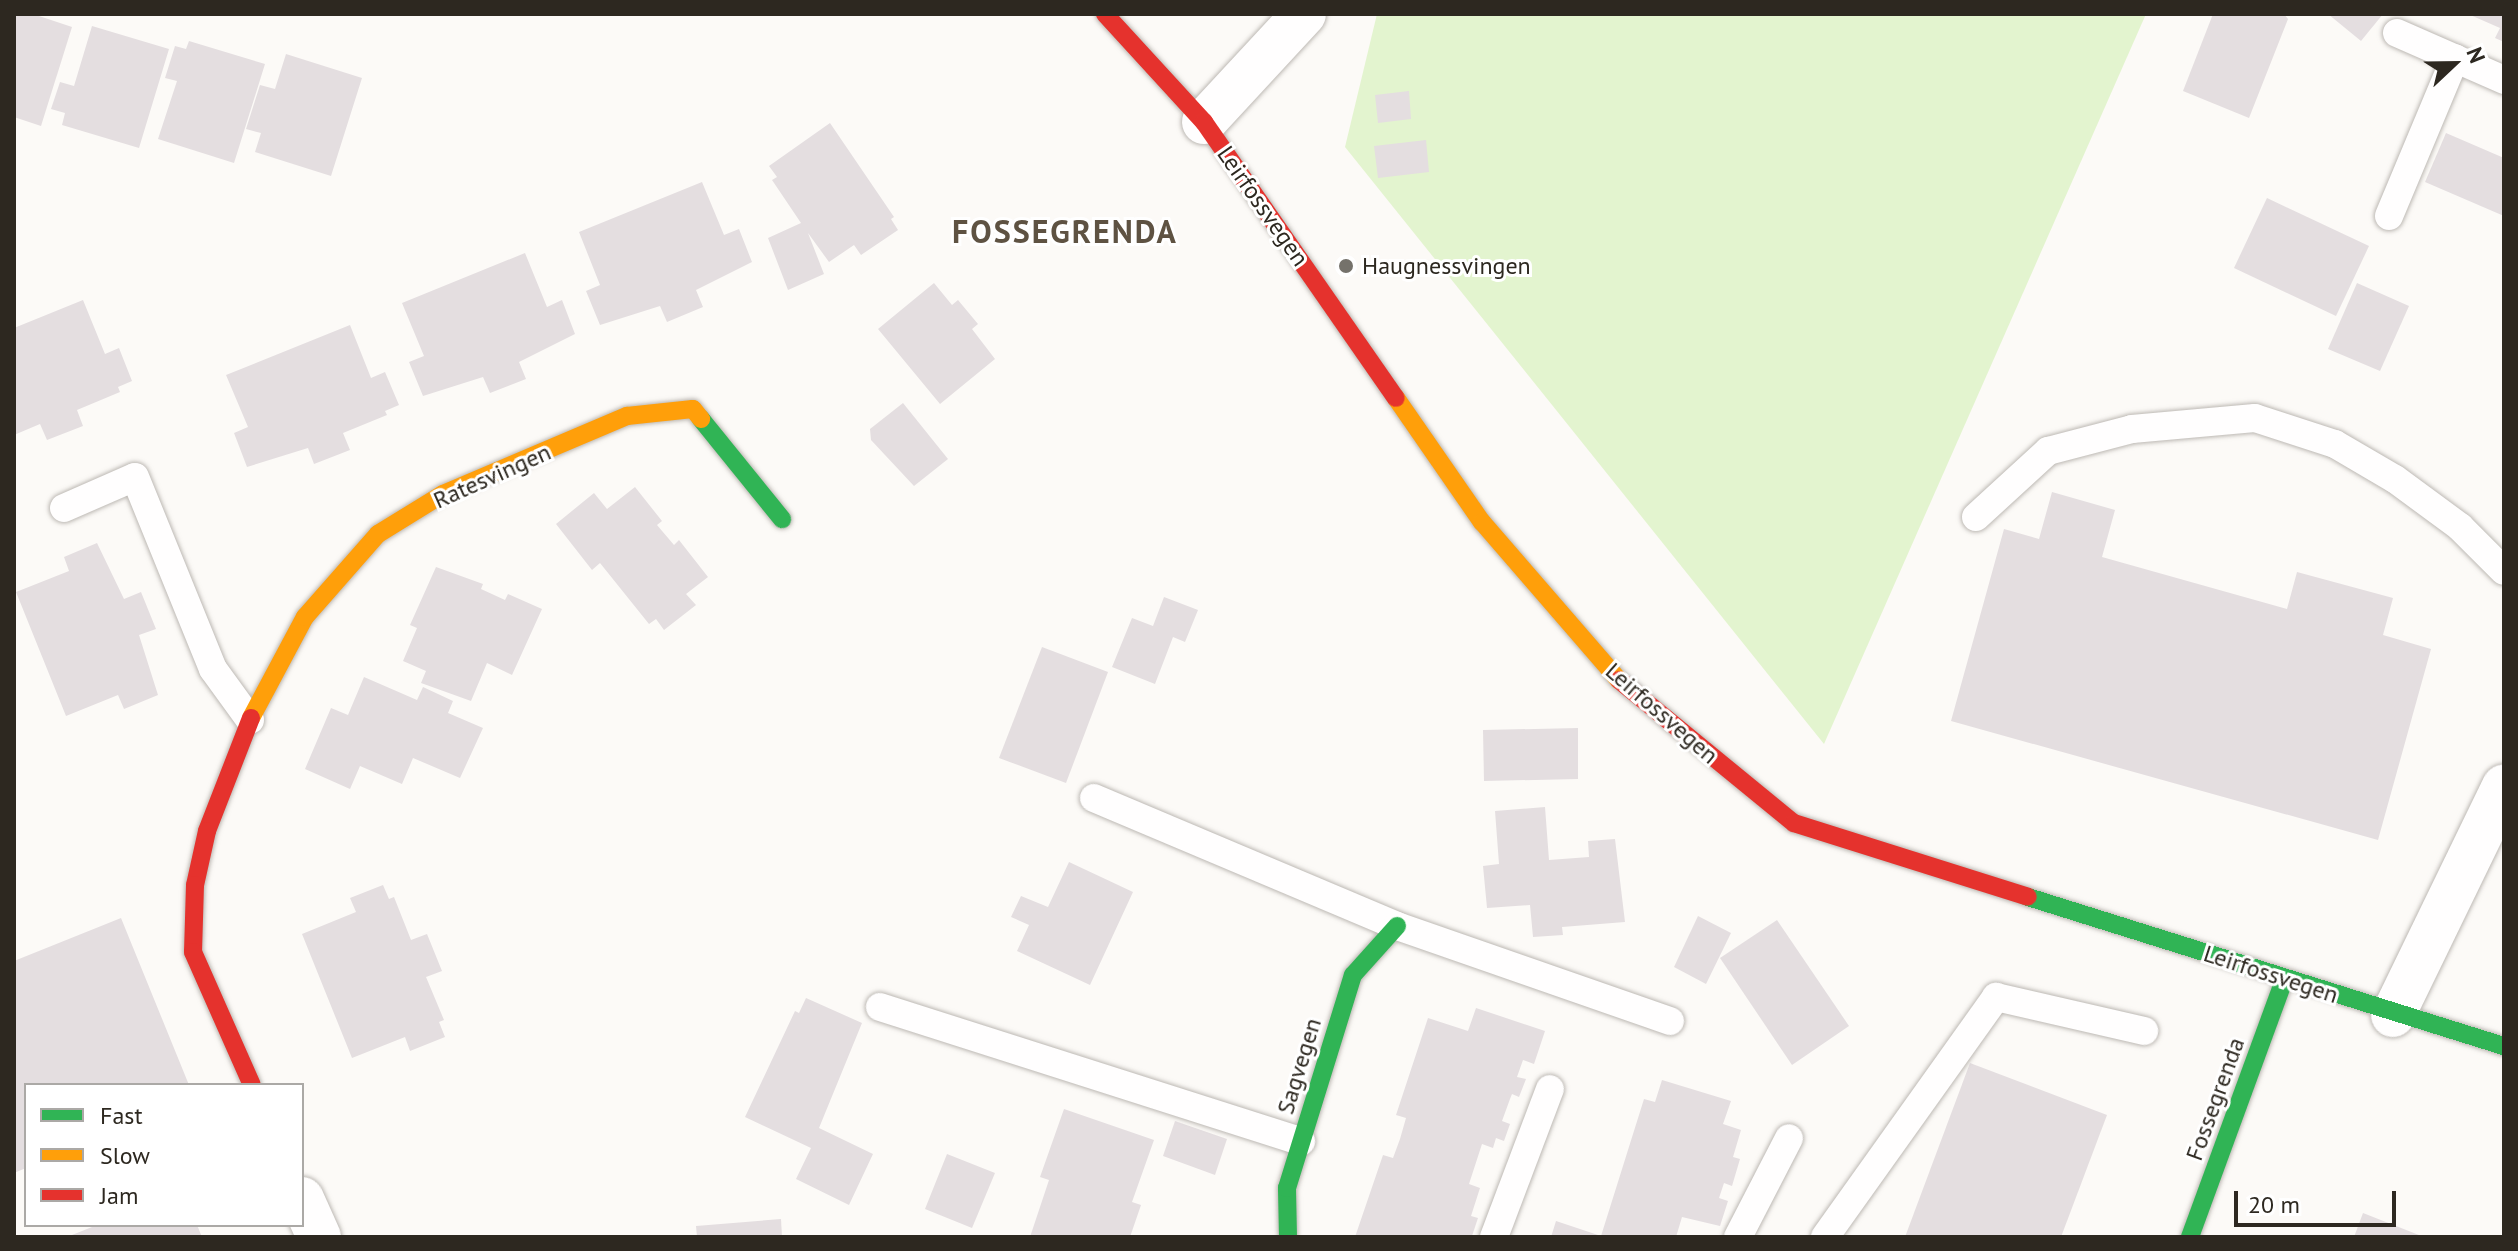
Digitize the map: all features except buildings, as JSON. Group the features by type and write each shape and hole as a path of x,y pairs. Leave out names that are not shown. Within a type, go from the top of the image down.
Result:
{"street":[{"name":"Leirfossvegen","path":"1105,14 1204,122 1482,522 1621,683 1794,823 2393,1015 2504,1046"},
{"path":"1204,122 1304,14"},
{"name":"Ratesvingen","path":"251,1083 193,952 195,885 207,831 250,720 305,617 378,534 443,494 627,416 693,409 782,519"},
{"path":"2393,1015 2504,786"},
{"name":"Sagvegen","path":"1288,1237 1287,1188 1353,975 1397,926"},
{"name":"Fossegrenda","path":"2190,1237 2285,978"},
{"path":"304,1203 319,1237"}],"lane":[{"path":"2397,33 2504,80"},
{"path":"2389,216 2455,58"},
{"path":"1976,517 2048,451 2132,429 2255,418 2335,444 2395,479 2460,527 2504,571"},
{"path":"64,508 135,477 213,669 250,720"},
{"path":"1094,798 1397,926 1670,1021"},
{"path":"1825,1237 1996,997 2144,1031"},
{"path":"880,1007 1301,1141"},
{"path":"1494,1237 1550,1089"},
{"path":"1738,1237 1789,1138"}],"green space":[{"path":"1377,14 2146,14 1824,744 1345,147"}],"traffic: fast":[{"path":"701,419 782,519"},
{"path":"2028,897 2504,1046"},
{"path":"1288,1237 1287,1188 1353,975 1397,926"},
{"path":"2190,1237 2285,978"}],"traffic: slow":[{"path":"1396,398 1482,522 1619,680"},
{"path":"251,718 305,617 378,534 443,494 627,416 693,409 701,419"}],"traffic: jam":[{"path":"1105,14 1204,122 1396,398"},
{"path":"1619,680 1794,823 2028,897"},
{"path":"251,718 207,831 195,885 193,952 251,1083"}],"place":[{"name":"Haugnessvingen","path":"1346,266"}],"district":[{"name":"FOSSEGRENDA","path":"1065,231"}]}
